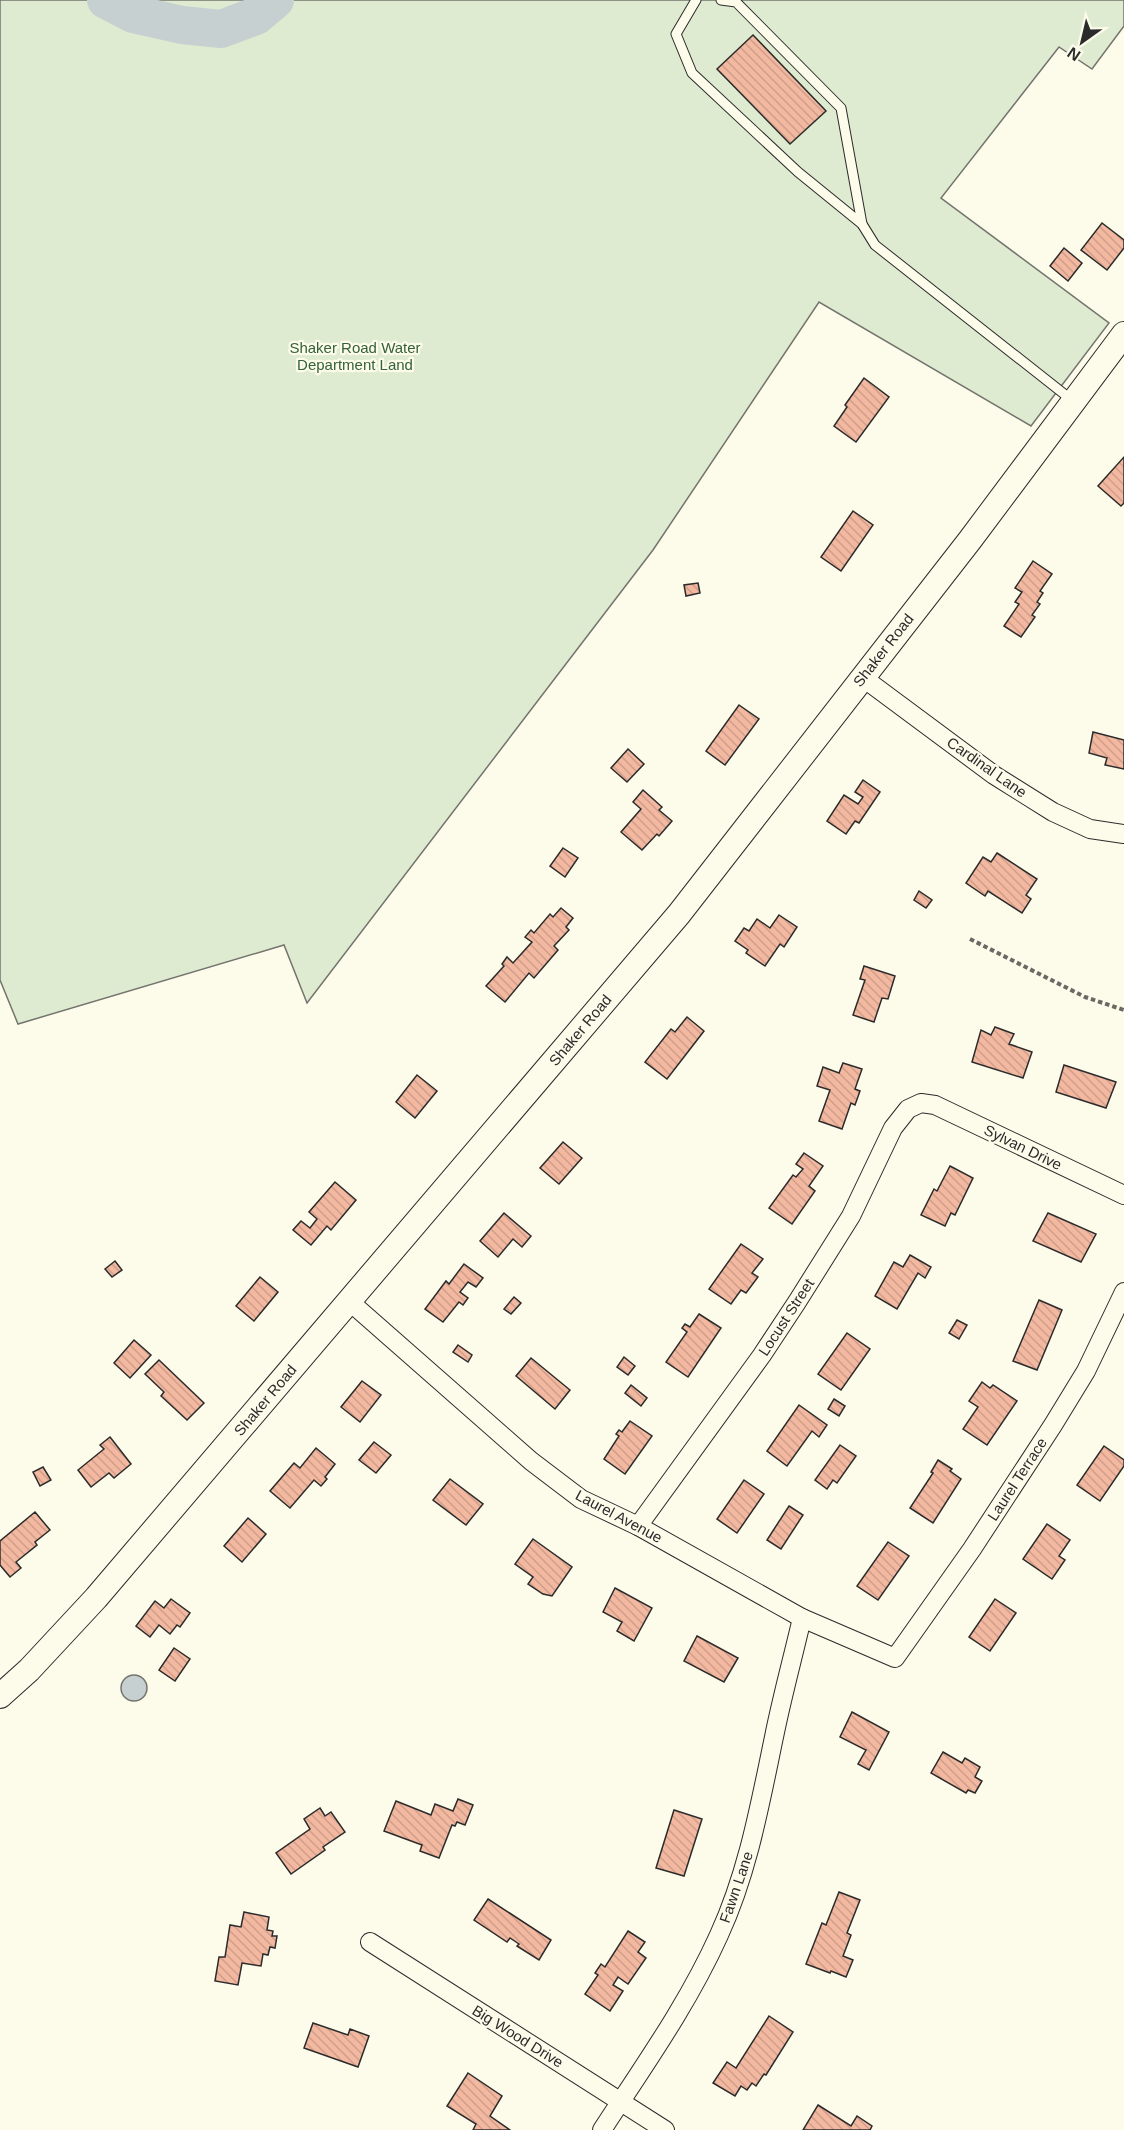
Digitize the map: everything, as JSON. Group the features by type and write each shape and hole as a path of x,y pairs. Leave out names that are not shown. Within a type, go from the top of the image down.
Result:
{"street":[{"name":"Shaker Road","path":"0,1696 29,1670 96,1598 679,914 970,540 1124,334"},
{"name":"Cardinal Lane","path":"862,677 994,775 1053,812 1090,829 1124,834"},
{"name":"Sylvan Drive","path":"921,1103 952,1112 1124,1195"},
{"name":"Locust Street","path":"638,1526 762,1355 797,1302 850,1216 893,1128 908,1109 921,1103"},
{"name":"Laurel Terrace","path":"895,1658 972,1549 1058,1416 1086,1371 1124,1292"},
{"name":"Laurel Avenue","path":"349,1301 531,1461 581,1499 638,1526 802,1618 895,1658"},
{"name":"Fawn Lane","path":"602,2130 690,1991 720,1934 742,1873 760,1808 774,1736 802,1618"},
{"name":"Big Wood Drive","path":"370,1942 665,2130"}],"lane":[{"path":"696,0 676,34 692,73 798,171 862,224 875,244 1073,402"},
{"path":"721,0 736,2 841,108 862,224"}],"path":[{"path":"970,939 1085,997 1124,1010"}],"green space":[{"name":"Shaker Road Water Department Land","path":"0,0 1124,0 1124,26 1092,69 1059,47 941,198 1109,323 1031,426 819,302 653,550 307,1003 284,945 18,1024 0,980"}],"shaded area":[{"path":"134,1675 143,1679 147,1688 143,1697 134,1701 125,1697 121,1688 125,1679"}],"building":[{"path":"753,35 826,111 790,144 717,69"},
{"path":"1102,223 1124,240 1124,248 1107,270 1081,250"},
{"path":"1064,248 1082,263 1068,281 1050,266"},
{"path":"864,378 889,397 856,442 834,426 847,407 845,405"},
{"path":"1124,457 1124,503 1121,506 1098,486"},
{"path":"853,511 873,525 841,571 821,557"},
{"path":"1033,561 1052,574 1040,591 1043,593 1037,602 1040,604 1032,615 1035,617 1021,637 1004,626 1019,604 1015,602 1022,592 1015,588"},
{"path":"698,583 700,593 686,596 684,585"},
{"path":"739,705 759,719 725,765 706,751"},
{"path":"1093,732 1124,740 1124,769 1105,765 1107,758 1089,753"},
{"path":"628,749 644,764 627,782 611,768"},
{"path":"863,780 880,792 859,823 855,821 846,834 827,821 844,795 858,804 863,797 855,792"},
{"path":"643,790 662,807 659,810 672,821 642,850 621,832 641,809 633,802"},
{"path":"563,848 578,858 565,877 550,866"},
{"path":"997,853 1037,879 1026,895 1031,899 1022,913 988,891 985,896 966,883 983,857 991,862"},
{"path":"919,891 932,900 926,908 914,900"},
{"path":"561,908 573,918 566,927 569,930 554,946 558,950 534,978 529,973 505,1002 486,986 504,966 502,964 507,957 513,963 532,942 525,937 531,930 534,933 550,914 553,917"},
{"path":"779,915 797,927 784,947 780,944 765,966 746,953 748,950 735,941 744,928 749,931 757,919 770,928"},
{"path":"864,966 895,976 888,999 882,998 874,1022 853,1015 865,980 860,979"},
{"path":"687,1017 704,1031 667,1079 645,1062 671,1029 675,1032"},
{"path":"995,1027 1014,1034 1009,1044 1032,1052 1023,1078 972,1062 981,1030 991,1035"},
{"path":"843,1063 862,1069 855,1089 860,1091 855,1105 851,1103 842,1129 819,1121 830,1090 817,1086 823,1067 839,1073"},
{"path":"1064,1065 1116,1082 1106,1108 1056,1092"},
{"path":"417,1075 437,1091 415,1118 396,1102"},
{"path":"563,1142 582,1158 559,1184 540,1168"},
{"path":"804,1153 823,1166 809,1186 815,1191 792,1224 769,1208 793,1175 796,1177 803,1169 796,1164"},
{"path":"950,1166 973,1178 955,1215 951,1213 945,1226 921,1215 934,1189 937,1191"},
{"path":"335,1182 356,1200 331,1230 327,1226 311,1245 293,1230 301,1221 310,1228 317,1219 309,1212"},
{"path":"504,1213 531,1236 522,1247 513,1239 498,1257 480,1241"},
{"path":"1048,1213 1096,1234 1081,1262 1033,1241"},
{"path":"741,1244 763,1259 752,1273 758,1277 746,1293 741,1290 731,1304 709,1289"},
{"path":"910,1255 931,1267 925,1278 918,1273 897,1309 875,1296 894,1262 903,1267"},
{"path":"115,1261 122,1270 112,1277 105,1269"},
{"path":"464,1264 483,1278 476,1287 468,1282 460,1292 468,1298 463,1305 459,1302 443,1322 425,1309 446,1281 449,1284"},
{"path":"260,1277 278,1292 254,1321 236,1306"},
{"path":"514,1297 521,1303 511,1314 504,1309"},
{"path":"1039,1300 1062,1310 1037,1370 1013,1361"},
{"path":"699,1314 721,1328 688,1377 666,1362 687,1332 682,1328 685,1324 690,1327"},
{"path":"957,1320 967,1325 959,1339 949,1333"},
{"path":"847,1333 870,1349 841,1390 818,1374"},
{"path":"134,1340 151,1355 130,1378 114,1363"},
{"path":"458,1345 472,1355 468,1362 453,1352"},
{"path":"624,1357 635,1366 628,1375 617,1367"},
{"path":"531,1358 570,1390 555,1409 516,1376"},
{"path":"159,1360 204,1403 187,1420 161,1396 164,1392 145,1374"},
{"path":"362,1381 381,1395 360,1422 341,1407"},
{"path":"982,1382 990,1388 993,1385 1017,1401 987,1445 963,1429 978,1407 969,1401"},
{"path":"631,1385 647,1398 641,1406 625,1393"},
{"path":"834,1399 845,1406 839,1416 828,1409"},
{"path":"799,1405 827,1425 819,1437 812,1431 787,1466 767,1451"},
{"path":"630,1421 652,1436 625,1474 604,1459 619,1436 616,1434 619,1430 622,1432"},
{"path":"110,1437 131,1464 114,1478 109,1473 91,1487 78,1470 104,1449 100,1445"},
{"path":"374,1442 391,1455 376,1473 359,1460"},
{"path":"840,1445 856,1456 837,1483 833,1480 827,1489 815,1480"},
{"path":"1104,1446 1124,1460 1124,1466 1100,1501 1077,1485"},
{"path":"316,1448 335,1464 321,1486 314,1480 290,1508 270,1491 294,1463 300,1468"},
{"path":"938,1460 952,1469 950,1471 961,1479 933,1523 910,1508 933,1473 931,1472"},
{"path":"43,1467 51,1480 40,1486 33,1472"},
{"path":"450,1479 483,1504 466,1525 433,1500"},
{"path":"744,1480 764,1494 737,1533 717,1519"},
{"path":"789,1506 803,1515 781,1549 767,1540"},
{"path":"35,1512 50,1530 35,1542 37,1545 16,1562 21,1568 10,1577 0,1565 0,1541"},
{"path":"248,1518 266,1534 242,1562 224,1546"},
{"path":"1047,1524 1070,1540 1059,1556 1065,1560 1052,1579 1023,1559"},
{"path":"533,1539 572,1567 552,1596 543,1594 528,1584 533,1577 515,1564"},
{"path":"888,1542 909,1556 878,1600 857,1586"},
{"path":"615,1588 652,1608 634,1641 617,1631 622,1622 603,1612"},
{"path":"171,1599 190,1613 180,1627 177,1625 170,1634 159,1625 150,1637 136,1626 155,1601 164,1608"},
{"path":"995,1599 1016,1613 990,1651 969,1637"},
{"path":"697,1636 738,1658 724,1682 684,1661"},
{"path":"174,1648 190,1659 175,1681 159,1670"},
{"path":"852,1712 889,1732 869,1770 858,1764 866,1750 840,1737"},
{"path":"943,1752 962,1763 965,1758 980,1767 975,1777 982,1781 975,1793 968,1790 966,1793 931,1773"},
{"path":"458,1799 473,1805 465,1825 457,1822 455,1826 452,1825 439,1858 420,1851 422,1845 384,1831 396,1801 431,1815 435,1804 453,1811"},
{"path":"320,1808 325,1816 331,1812 345,1832 323,1847 325,1850 291,1874 276,1853 310,1829 304,1819"},
{"path":"674,1810 702,1819 684,1876 656,1868"},
{"path":"839,1892 860,1900 847,1933 851,1935 843,1956 853,1960 846,1977 806,1964 822,1923 826,1925"},
{"path":"488,1899 551,1940 539,1960 517,1946 519,1944 510,1938 507,1942 474,1920"},
{"path":"244,1912 269,1917 267,1930 273,1931 272,1936 277,1936 275,1948 270,1947 268,1955 263,1954 261,1966 242,1963 238,1985 215,1981 219,1957 225,1957 230,1925 241,1927"},
{"path":"628,1931 645,1942 638,1952 646,1958 628,1984 618,1977 613,1985 623,1991 610,2011 585,1994 598,1975 595,1973 601,1964 605,1967"},
{"path":"769,2016 793,2032 766,2075 764,2074 756,2086 752,2083 747,2090 741,2086 735,2096 713,2083 727,2062 736,2068"},
{"path":"313,2023 348,2035 350,2029 369,2036 358,2067 304,2048"},
{"path":"468,2073 502,2096 490,2116 510,2130 473,2130 476,2124 447,2106"},
{"path":"818,2105 851,2126 857,2116 872,2126 870,2130 803,2130"}],"waterway":[{"path":"106,0 133,14 182,25 221,29 256,16 275,0"}]}
